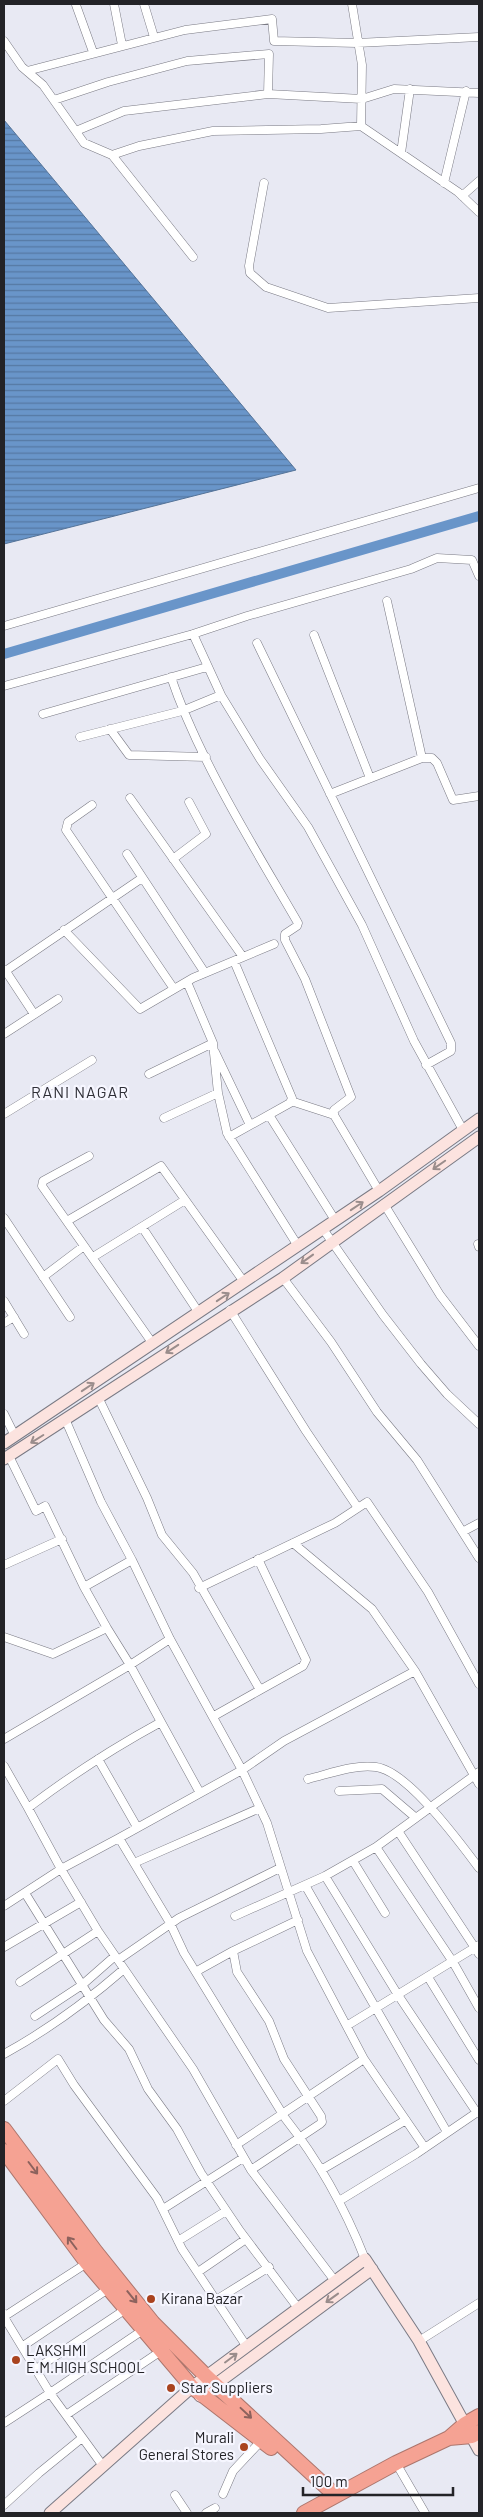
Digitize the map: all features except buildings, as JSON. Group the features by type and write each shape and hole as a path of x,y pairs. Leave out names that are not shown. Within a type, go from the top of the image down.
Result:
{"highway":[{"path":"4,2129 96,2252 153,2324 211,2380 327,2503"},
{"path":"4,2151 108,2289 196,2392 262,2440 327,2503"},
{"path":"304,2513 327,2503 396,2463 449,2438 472,2431 479,2416"}],"street":[{"path":"114,4 122,45"},
{"path":"144,4 154,37"},
{"path":"352,4 362,65 362,126"},
{"path":"76,5 93,52"},
{"path":"27,71 93,52 185,30 272,19 274,41 357,43 479,37"},
{"path":"4,41 27,71 43,85 84,143 112,155 193,257"},
{"path":"54,100 108,82 187,62 269,54 268,94"},
{"path":"76,131 124,111 268,94 362,99 394,89 479,92"},
{"path":"401,153 410,89"},
{"path":"444,183 466,92"},
{"path":"112,155 139,146 213,131 320,129 362,126 478,209"},
{"path":"462,196 479,181"},
{"path":"264,183 249,266 250,273 266,287 328,308 479,298"},
{"path":"4,626 479,488"},
{"path":"4,686 193,634 247,616 411,569 437,558 472,560 479,576"},
{"path":"387,601 422,758"},
{"path":"193,634 221,695 260,759 308,827 358,917 426,1065 463,1130"},
{"path":"314,635 370,778"},
{"path":"257,643 452,1046 451,1051 426,1065"},
{"path":"44,714 207,667"},
{"path":"171,677 182,711 298,923 285,934 285,940 305,980 351,1098 334,1110 334,1115 379,1191"},
{"path":"80,737 182,711 221,695"},
{"path":"110,729 129,755 206,757"},
{"path":"330,794 422,758 432,758 436,761 453,800 479,796"},
{"path":"130,798 243,957"},
{"path":"173,858 206,834 189,802"},
{"path":"92,805 68,822 65,828 174,989"},
{"path":"127,854 205,973"},
{"path":"34,1014 5,971 142,878"},
{"path":"64,930 138,1008 205,973 274,944"},
{"path":"234,961 291,1101 334,1115"},
{"path":"187,982 250,1125"},
{"path":"4,1034 58,998"},
{"path":"149,1074 214,1047"},
{"path":"214,1047 222,1120 229,1137 298,1246"},
{"path":"5,1112 92,1060"},
{"path":"164,1118 218,1093"},
{"path":"229,1137 291,1101"},
{"path":"269,1115 335,1220"},
{"path":"4,1443 379,1191 479,1119"},
{"path":"200,1793 130,1664 106,1628 45,1506 36,1511 7,1457 66,1421 98,1397 282,1278 479,1137"},
{"path":"89,1156 42,1183 67,1222 153,1344"},
{"path":"67,1222 160,1166 244,1282"},
{"path":"93,1257 185,1200"},
{"path":"384,1204 440,1295 479,1346"},
{"path":"4,1218 70,1317"},
{"path":"142,1227 199,1313"},
{"path":"323,1229 383,1315 421,1364 447,1394 479,1424"},
{"path":"43,1277 84,1246"},
{"path":"282,1278 331,1342 377,1412 416,1460 464,1531 479,1558"},
{"path":"4,1301 24,1334"},
{"path":"230,1310 306,1431 358,1508"},
{"path":"4,1323 14,1317"},
{"path":"98,1397 162,1535 193,1573 199,1588 260,1690"},
{"path":"4,1414 15,1436"},
{"path":"66,1421 101,1502 132,1560 170,1639 214,1716 267,1822 307,1951 348,2025 364,2059 425,2148"},
{"path":"199,1588 335,1523 367,1502 428,1592 479,1684"},
{"path":"464,1531 479,1523"},
{"path":"4,1565 62,1539"},
{"path":"293,1543 372,1609 415,1671 477,1774 479,1784"},
{"path":"214,1716 303,1666 306,1660 258,1559"},
{"path":"84,1587 132,1560"},
{"path":"4,1637 54,1654 106,1628"},
{"path":"4,1739 170,1639"},
{"path":"5,1904 61,1869 242,1770 284,1741 415,1671"},
{"path":"28,1808 98,1759 162,1722"},
{"path":"98,1759 137,1827"},
{"path":"4,1766 98,1931 193,2069 250,2170 335,2281"},
{"path":"308,1779 351,1769 377,1767 394,1775 432,1808 479,1868"},
{"path":"235,1916 325,1876 376,1848 477,1774"},
{"path":"4,1784 12,1779"},
{"path":"340,1790 382,1789 416,1818"},
{"path":"134,1863 260,1808"},
{"path":"348,2025 478,1949 398,1831"},
{"path":"119,1838 170,1923 184,1953 197,1971 283,2115 300,2138 339,2200 350,2220 364,2259 419,2341 472,2431 479,2450"},
{"path":"376,1848 453,1962 479,2008"},
{"path":"353,1861 385,1913"},
{"path":"35,2016 170,1923 280,1868"},
{"path":"325,1876 398,1995 478,2112 425,2148 339,2200"},
{"path":"305,1885 375,2009 448,2132"},
{"path":"25,1892 104,2020 129,2049 148,2089 177,2129 226,2211 298,2308"},
{"path":"4,1947 81,1902"},
{"path":"197,1971 233,1951 298,1920"},
{"path":"20,1982 98,1931"},
{"path":"233,1951 237,1972 270,2021 284,2059 309,2097 322,2122 250,2170"},
{"path":"4,2054 35,2037 90,1998 124,1969"},
{"path":"428,1977 479,2060"},
{"path":"4,2101 58,2059 157,2198 178,2241 247,2347"},
{"path":"236,2145 364,2059"},
{"path":"321,2170 406,2120"},
{"path":"163,2209 243,2158"},
{"path":"178,2241 226,2211"},
{"path":"198,2272 246,2239"},
{"path":"55,2511 103,2466 211,2380 247,2347 364,2259"},
{"path":"88,2263 4,2316 50,2393 103,2466"},
{"path":"216,2300 269,2267"},
{"path":"211,2380 372,2269"},
{"path":"23,2346 108,2289"},
{"path":"419,2341 479,2304"},
{"path":"36,2370 126,2309"},
{"path":"4,2423 143,2330"},
{"path":"66,2415 161,2351"},
{"path":"4,2505 82,2438"},
{"path":"223,2494 233,2471 262,2440"},
{"path":"396,2463 425,2513"},
{"path":"175,2495 187,2513"},
{"path":"206,2513 214,2508"}],"water":[{"path":"4,120 296,470 4,544"}],"waterway":[{"path":"4,654 479,516"}],"place":[{"name":"Kirana Bazar","path":"151,2299"},
{"name":"LAKSHMI E.M.HIGH SCHOOL","path":"16,2360"},
{"name":"Star Suppliers","path":"171,2388"},
{"name":"Murali General Stores","path":"244,2447"}],"district":[{"name":"RANI NAGAR","path":"80,1092"}]}
